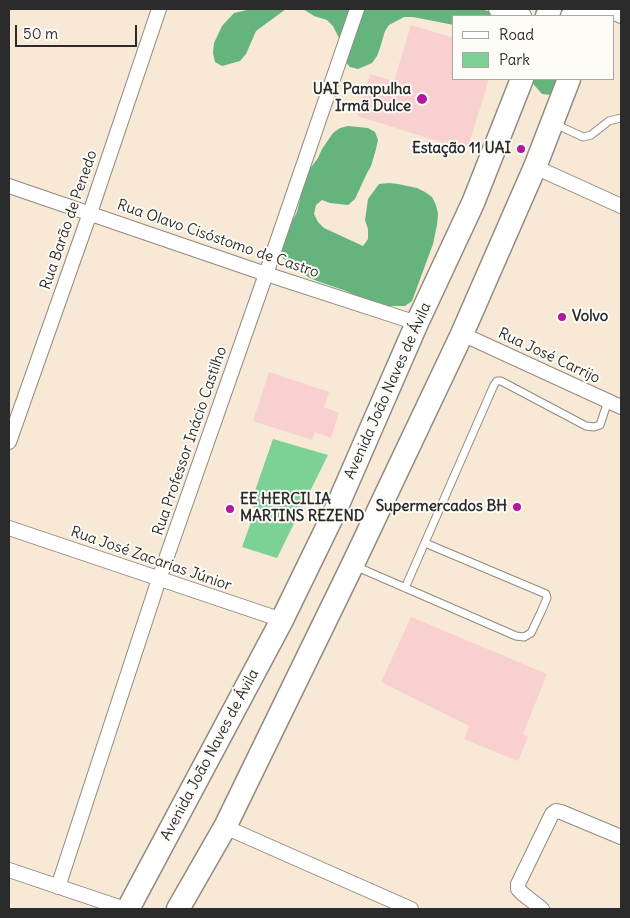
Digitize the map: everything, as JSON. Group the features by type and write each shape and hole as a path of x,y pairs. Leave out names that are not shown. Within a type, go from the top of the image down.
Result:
{"main road":[{"name":"Avenida João Naves de Ávila","path":"126,909 282,620 336,509 417,323 473,203 522,80"},
{"path":"178,909 225,827 462,334 535,167 569,80"}],"street":[{"name":"Rua Barão de Penedo","path":"9,442 90,213 159,9"},
{"name":"Rua Professor Inácio Castilho","path":"58,887 159,579 357,9"},
{"path":"498,9 519,15"},
{"path":"573,15 590,9"},
{"path":"606,9 621,16"},
{"path":"535,167 621,206"},
{"name":"Rua Olavo Cisóstomo de Castro","path":"9,186 266,274 417,323"},
{"name":"Rua José Carrijo","path":"462,334 621,406"},
{"name":"Rua José Zacarias Júnior","path":"9,528 282,620"},
{"path":"542,909 518,889 518,884 552,814 556,811 561,812 621,837"},
{"path":"225,827 411,909"},
{"path":"9,870 126,909"}],"lane":[{"path":"552,122 582,137 591,135 609,122 621,118"},
{"path":"405,588 497,381 501,381 586,426 594,427 600,425 608,400"},
{"path":"353,564 516,636 524,637 531,633 547,598 546,594 425,543"}],"shaded area":[{"name":"UAI Pampulha Irmã Dulce","path":"411,25 452,37 452,80 489,80 467,150 357,116 370,74 394,81"},
{"path":"269,372 329,392 324,407 339,413 331,438 315,432 312,440 253,421"},
{"path":"411,617 547,674 523,734 528,737 518,761 464,739 469,726 381,682"}],"green space":[{"path":"252,9 286,9 256,31 246,54 240,61 222,66 215,62 213,53 214,43 222,26 234,13"},
{"path":"303,9 481,9 502,15 452,15 452,25 404,17 389,25 385,31 377,56 372,63 358,69 350,67 344,60 341,42 333,26 327,20 314,16"},
{"path":"530,80 561,80 551,95 542,94"},
{"path":"348,126 368,128 375,132 378,140 376,149 371,166 355,199 348,205 322,200 316,205 314,214 324,228 363,246 368,239 368,229 365,220 368,199 379,184 389,183 417,188 432,197 436,205 438,214 433,244 412,301 405,306 389,306 371,302 317,281 308,277 280,255 284,237 297,212 306,174 333,133 340,128"},
{"name":"EE HERCILIA MARTINS REZEND","path":"273,439 328,455 277,558 242,547 256,508 250,505"}],"place":[{"name":"UAI Pampulha Irmã Dulce","path":"422,99"},
{"name":"Estação 11 UAI","path":"521,149"},
{"name":"Volvo","path":"562,317"},
{"name":"Supermercados BH","path":"517,507"},
{"name":"EE HERCILIA MARTINS REZEND","path":"230,509"}]}
